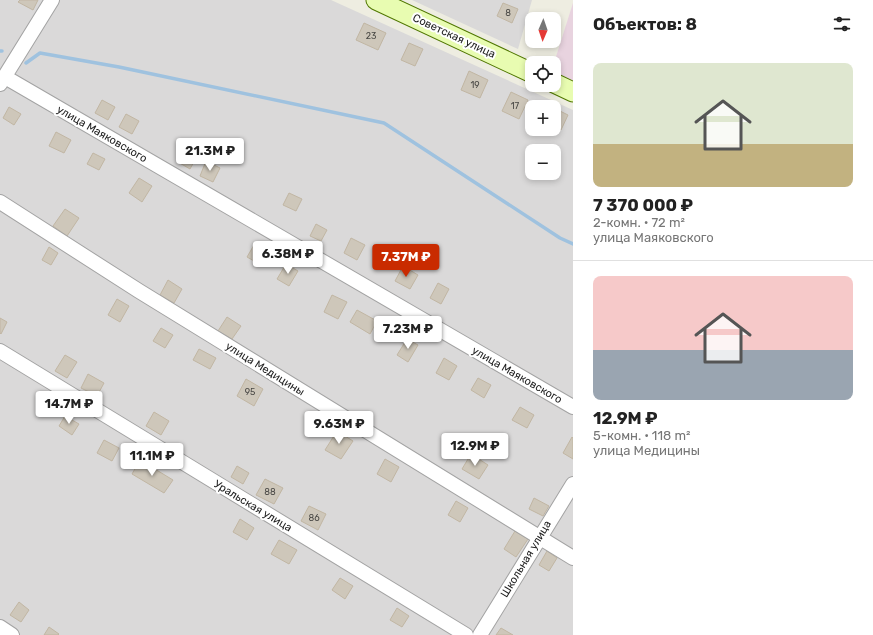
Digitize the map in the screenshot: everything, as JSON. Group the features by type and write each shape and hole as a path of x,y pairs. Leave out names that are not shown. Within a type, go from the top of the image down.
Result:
{"main road":[{"name":"Советская улица","path":"376,0 525,70"},
{"path":"561,86 573,92"}],"street":[{"path":"2,81 52,0"},
{"name":"улица Маяковского","path":"2,81 573,407"},
{"name":"улица Медицины","path":"0,202 139,291 573,558"},
{"name":"Уральская улица","path":"0,351 466,635"},
{"name":"Школьная улица","path":"480,635 573,484"},
{"path":"0,627 12,635"}],"shaded area":[{"path":"0,0 331,0 525,88 525,92 533,92 551,100 525,100 525,136 561,136 561,105 573,110 573,635 0,635"},
{"path":"412,0 532,0 529,12 525,12 525,24 518,49"},
{"path":"573,3 573,84 561,78 561,56 556,56 559,48 561,48 561,41"}],"building":[{"path":"20,0 38,0 33,10 18,2"},
{"path":"503,3 518,9 512,23 497,16"},
{"path":"364,23 386,33 378,50 356,40"},
{"path":"409,43 423,49 415,66 401,60"},
{"path":"469,71 488,80 480,98 461,90"},
{"path":"511,92 528,100 525,100 525,106 519,119 502,111"},
{"path":"102,100 115,107 108,120 95,113"},
{"path":"9,107 21,114 14,125 3,118"},
{"path":"561,112 568,115 561,130"},
{"path":"126,114 139,121 132,134 119,127"},
{"path":"56,132 71,140 64,153 49,146"},
{"path":"185,151 196,158 190,169 178,162"},
{"path":"93,153 105,159 99,170 87,164"},
{"path":"206,161 220,168 213,182 200,176"},
{"path":"139,178 152,186 142,202 129,193"},
{"path":"289,193 302,199 296,211 283,205"},
{"path":"65,209 79,218 67,236 53,226"},
{"path":"316,224 327,230 321,241 310,236"},
{"path":"351,238 365,245 357,260 344,253"},
{"path":"254,245 268,253 261,265 247,257"},
{"path":"49,247 58,253 51,265 42,260"},
{"path":"286,264 298,271 289,286 277,279"},
{"path":"403,266 418,275 410,289 395,281"},
{"path":"168,280 182,289 174,303 160,295"},
{"path":"438,283 449,289 441,304 430,298"},
{"path":"332,295 347,302 338,319 324,312"},
{"path":"117,299 129,306 120,322 108,315"},
{"path":"357,310 377,321 370,334 350,322"},
{"path":"227,317 241,326 232,339 218,331"},
{"path":"0,318 7,322 1,334 0,333"},
{"path":"161,328 173,335 165,348 153,341"},
{"path":"407,339 418,345 408,362 397,355"},
{"path":"199,349 216,358 210,369 193,360"},
{"path":"65,355 77,362 67,378 55,371"},
{"path":"444,358 457,366 449,380 436,373"},
{"path":"88,374 104,383 97,396 81,388"},
{"path":"478,378 491,385 484,398 471,390"},
{"path":"246,379 263,389 254,406 237,396"},
{"path":"520,407 534,415 527,428 512,420"},
{"path":"154,412 169,421 161,435 146,426"},
{"path":"65,416 79,424 72,435 59,426"},
{"path":"337,431 353,441 341,459 325,450"},
{"path":"572,437 573,438 573,459 563,453"},
{"path":"104,440 119,448 112,461 97,453"},
{"path":"471,454 488,465 479,479 462,469"},
{"path":"385,459 399,467 391,482 377,474"},
{"path":"140,460 173,480 164,493 132,474"},
{"path":"237,466 249,473 243,484 231,477"},
{"path":"265,479 283,488 274,504 256,495"},
{"path":"534,498 549,506 543,516 529,509"},
{"path":"456,501 468,508 460,522 448,515"},
{"path":"309,506 326,514 318,530 301,521"},
{"path":"240,519 254,528 247,540 233,532"},
{"path":"515,531 528,539 516,557 504,549"},
{"path":"279,540 297,550 289,564 271,554"},
{"path":"547,551 557,558 549,571 539,565"},
{"path":"340,578 353,586 345,599 332,590"},
{"path":"19,602 29,610 21,622 10,615"},
{"path":"397,608 409,616 402,627 390,620"},
{"path":"49,627 59,634 44,635"},
{"path":"501,628 513,635 496,635"}],"waterway":[{"path":"26,63 40,53 119,67 384,123 560,238 573,244"}]}
